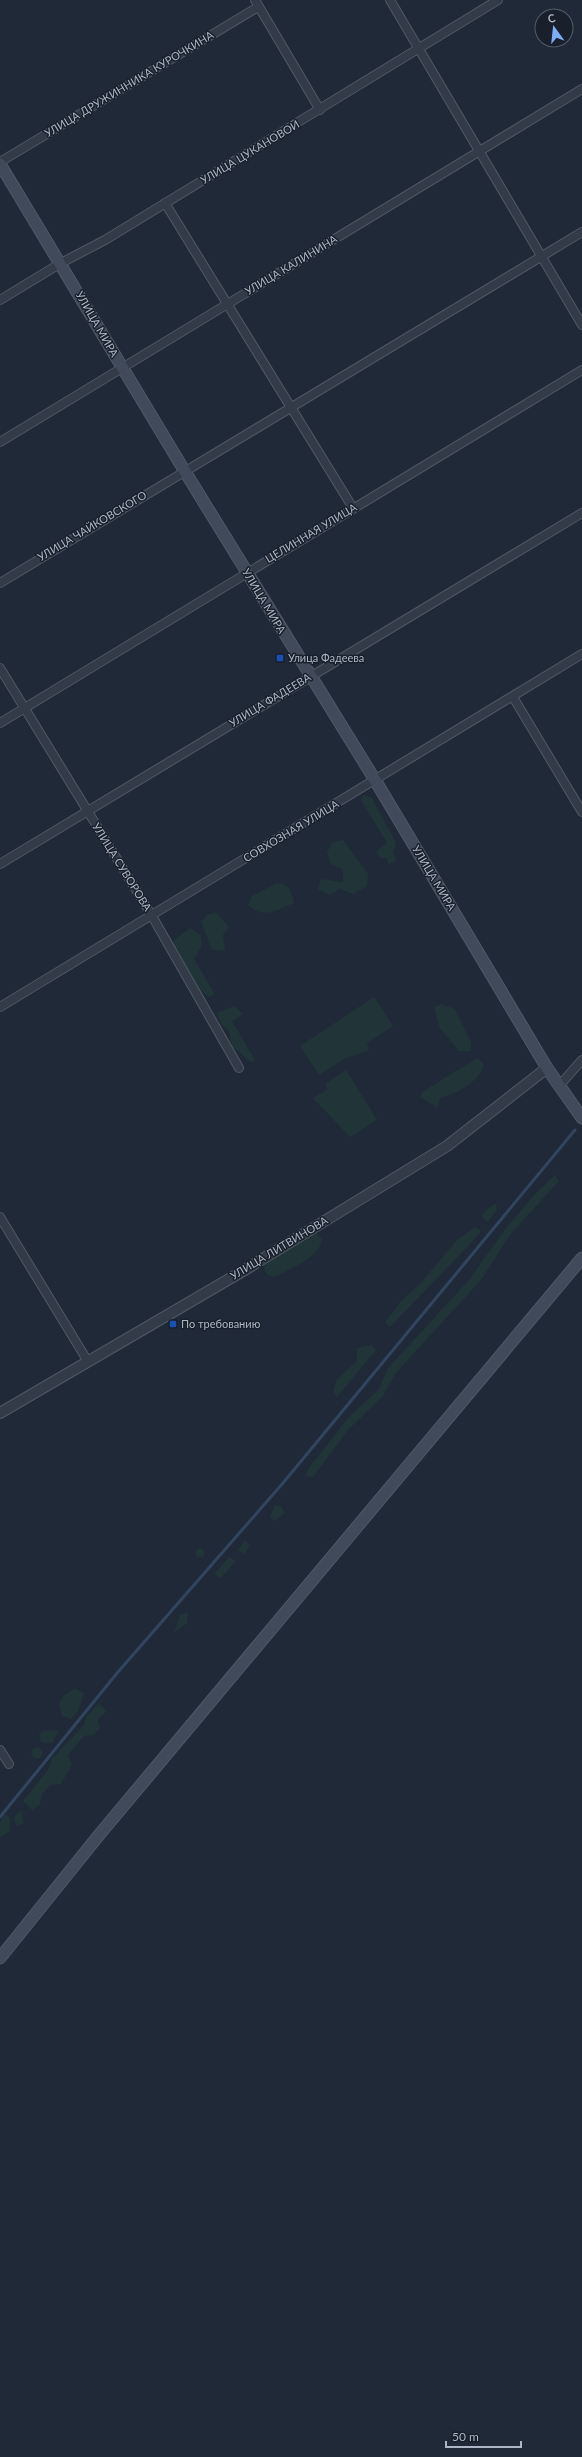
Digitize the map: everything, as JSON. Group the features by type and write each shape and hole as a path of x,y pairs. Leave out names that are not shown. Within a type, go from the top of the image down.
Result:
{"main road":[{"name":"УЛИЦА МИРА","path":"0,163 61,263 122,368 375,780 547,1068 582,1118"},
{"path":"0,1958 99,1835 582,1258"}],"street":[{"path":"390,0 582,325"},
{"name":"УЛИЦА ЦУКАНОВОЙ","path":"0,300 320,110 498,0"},
{"path":"256,3 320,110"},
{"name":"УЛИЦА ДРУЖИННИКА КУРОЧКИНА","path":"0,163 256,3"},
{"name":"УЛИЦА КАЛИНИНА","path":"0,442 582,89"},
{"path":"165,203 354,508"},
{"name":"УЛИЦА ЧАЙКОВСКОГО","path":"0,583 184,470 582,232"},
{"name":"ЦЕЛИННАЯ УЛИЦА","path":"0,723 582,370"},
{"name":"УЛИЦА ФАДЕЕВА","path":"0,864 582,513"},
{"name":"СОВХОЗНАЯ УЛИЦА","path":"0,1007 582,654"},
{"name":"УЛИЦА СУВОРОВА","path":"0,668 152,916 239,1068"},
{"path":"513,697 582,812"},
{"path":"560,1086 582,1060"},
{"name":"УЛИЦА ЛИТВИНОВА","path":"0,1413 87,1360 248,1268 447,1146 547,1068"},
{"path":"0,1217 87,1360"},
{"path":"0,1750 9,1764"}],"green space":[{"path":"364,795 372,798 396,843 393,853 397,861 389,864 386,858 381,858 376,852 387,843 361,800"},
{"path":"343,840 368,874 367,886 353,894 340,889 330,895 318,889 321,879 343,882 343,870 331,864 327,852 333,842"},
{"path":"277,883 285,885 289,889 294,903 276,911 265,913 254,910 248,905 252,896"},
{"path":"216,912 229,927 223,935 225,951 212,950 201,922 207,915"},
{"path":"190,928 201,935 202,946 194,959 215,994 208,997 196,985 181,965 175,950 173,941"},
{"path":"374,997 393,1026 367,1043 369,1050 344,1059 319,1075 300,1046"},
{"path":"442,1004 455,1009 471,1042 471,1051 459,1051 439,1027 434,1007"},
{"path":"234,1006 243,1014 232,1021 255,1060 252,1063 232,1046 229,1031 221,1024 217,1013"},
{"path":"477,1058 484,1064 477,1077 460,1090 440,1098 438,1108 420,1097 422,1092"},
{"path":"346,1070 377,1120 350,1137 313,1098 328,1089 325,1084"},
{"path":"555,1175 559,1181 510,1235 481,1280 396,1373 383,1396 348,1430 313,1477 305,1476 308,1469 348,1418 379,1389 388,1368 469,1280 506,1228 536,1193"},
{"path":"496,1203 497,1210 488,1222 481,1216 486,1210"},
{"path":"475,1227 481,1231 471,1243 390,1327 385,1322 402,1300 420,1284 457,1240"},
{"path":"316,1233 322,1238 320,1245 310,1257 274,1277 266,1274 264,1267 267,1263"},
{"path":"372,1345 376,1350 337,1397 333,1391 337,1379 357,1361 357,1348"},
{"path":"274,1506 281,1506 285,1513 275,1521 270,1518"},
{"path":"245,1540 250,1546 244,1554 238,1550"},
{"path":"200,1548 205,1553 200,1558 195,1553"},
{"path":"229,1557 236,1561 221,1578 214,1574"},
{"path":"188,1612 187,1623 174,1633 180,1615"},
{"path":"75,1688 84,1693 78,1711 71,1719 62,1716 59,1704 63,1696"},
{"path":"99,1703 106,1711 98,1720 100,1728 93,1735 84,1736 68,1755 72,1765 61,1784 50,1785 41,1796 40,1805 32,1810 23,1801 48,1770 52,1759 84,1725 86,1717"},
{"path":"43,1731 59,1731 52,1743 41,1742 39,1734"},
{"path":"37,1747 41,1749 43,1753 41,1757 37,1759 33,1757 31,1753 33,1749"},
{"path":"21,1810 24,1823 16,1826 14,1818"},
{"path":"4,1814 10,1817 10,1831 0,1838 0,1824"}],"waterway":[{"path":"0,1817 118,1672 283,1483 575,1130"}],"place":[{"name":"Улица Фадеева","path":"280,658"},
{"name":"По требованию","path":"173,1324"}]}
